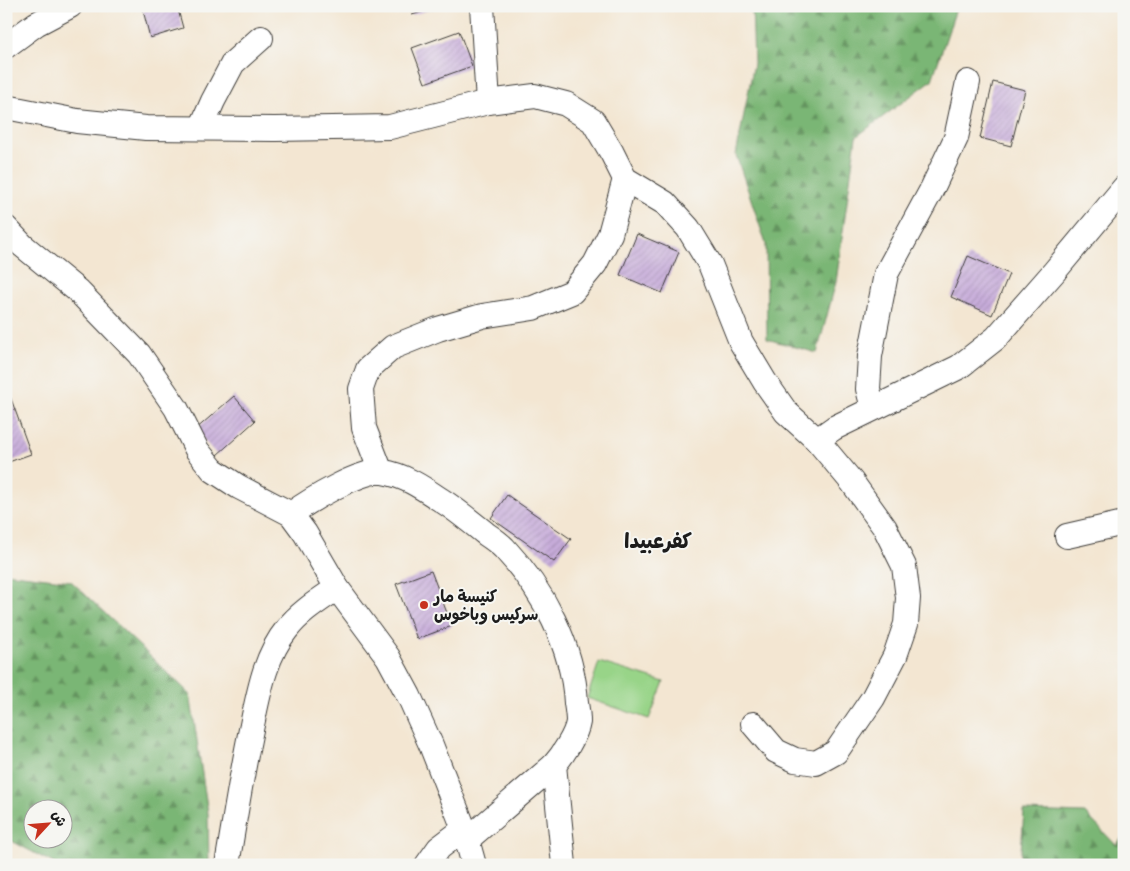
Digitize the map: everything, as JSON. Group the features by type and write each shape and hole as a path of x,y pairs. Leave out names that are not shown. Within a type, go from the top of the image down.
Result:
{"street":[{"path":"6,46 36,24 70,6"},
{"path":"482,6 488,102"},
{"path":"201,128 233,63 261,38"},
{"path":"873,408 868,389 870,356 886,274 931,191 956,138 968,82"},
{"path":"6,107 77,121 146,128 390,127 488,102 535,96 566,104 594,122 625,179 665,202 688,228 710,264 741,342 765,382 786,412 817,440 852,482 885,528 904,566 908,598 906,624 895,656 873,698 836,752 816,763 795,760 776,751 753,724"},
{"path":"381,472 364,428 361,389 368,369 393,347 438,329 482,316 533,308 572,292 594,264 610,234 625,179"},
{"path":"817,440 834,428 959,367 996,338 1124,188"},
{"path":"6,228 22,244 78,291 139,354 176,408 196,450 213,470 239,488 291,514 305,533 337,588 388,657 409,696 432,745 466,834 474,865"},
{"path":"291,514 308,502 336,487 366,475 381,472 403,478 427,490 458,511 503,547 533,586 561,634 575,683 578,723 565,753 554,765 466,834 439,848 427,865"},
{"path":"1067,536 1124,523"},
{"path":"227,865 260,685 270,656 287,628 311,606 337,588"},
{"path":"554,765 564,865"}],"green space":[{"path":"752,6 957,6 932,80 856,137 836,282 817,353 767,339 766,244 736,155 754,63"},
{"path":"6,573 71,581 190,694 208,813 209,865 57,865 25,848 72,848 72,798 22,798 22,846 6,838"},
{"path":"599,662 664,682 649,719 587,698"},
{"path":"1024,811 1085,813 1116,845 1124,836 1124,865 1020,865"}],"building":[{"path":"142,6 177,6 183,28 150,38"},
{"path":"409,6 438,6 438,7 412,15"},
{"path":"459,31 472,66 425,83 412,48"},
{"path":"993,82 1025,90 1011,146 980,138"},
{"path":"637,234 679,252 662,293 620,275"},
{"path":"968,256 1009,274 992,315 951,297"},
{"path":"10,396 31,454 6,463 6,398"},
{"path":"234,396 255,421 217,455 195,430"},
{"path":"507,495 571,539 554,562 491,518"},
{"name":"كنيسة مار سركيس وباخوس","path":"431,571 452,626 417,639 396,584"}],"place":[{"name":"كنيسة مار سركيس وباخوس","path":"424,605"}],"district":[{"name":"كفرعبيدا","path":"658,541"}]}
